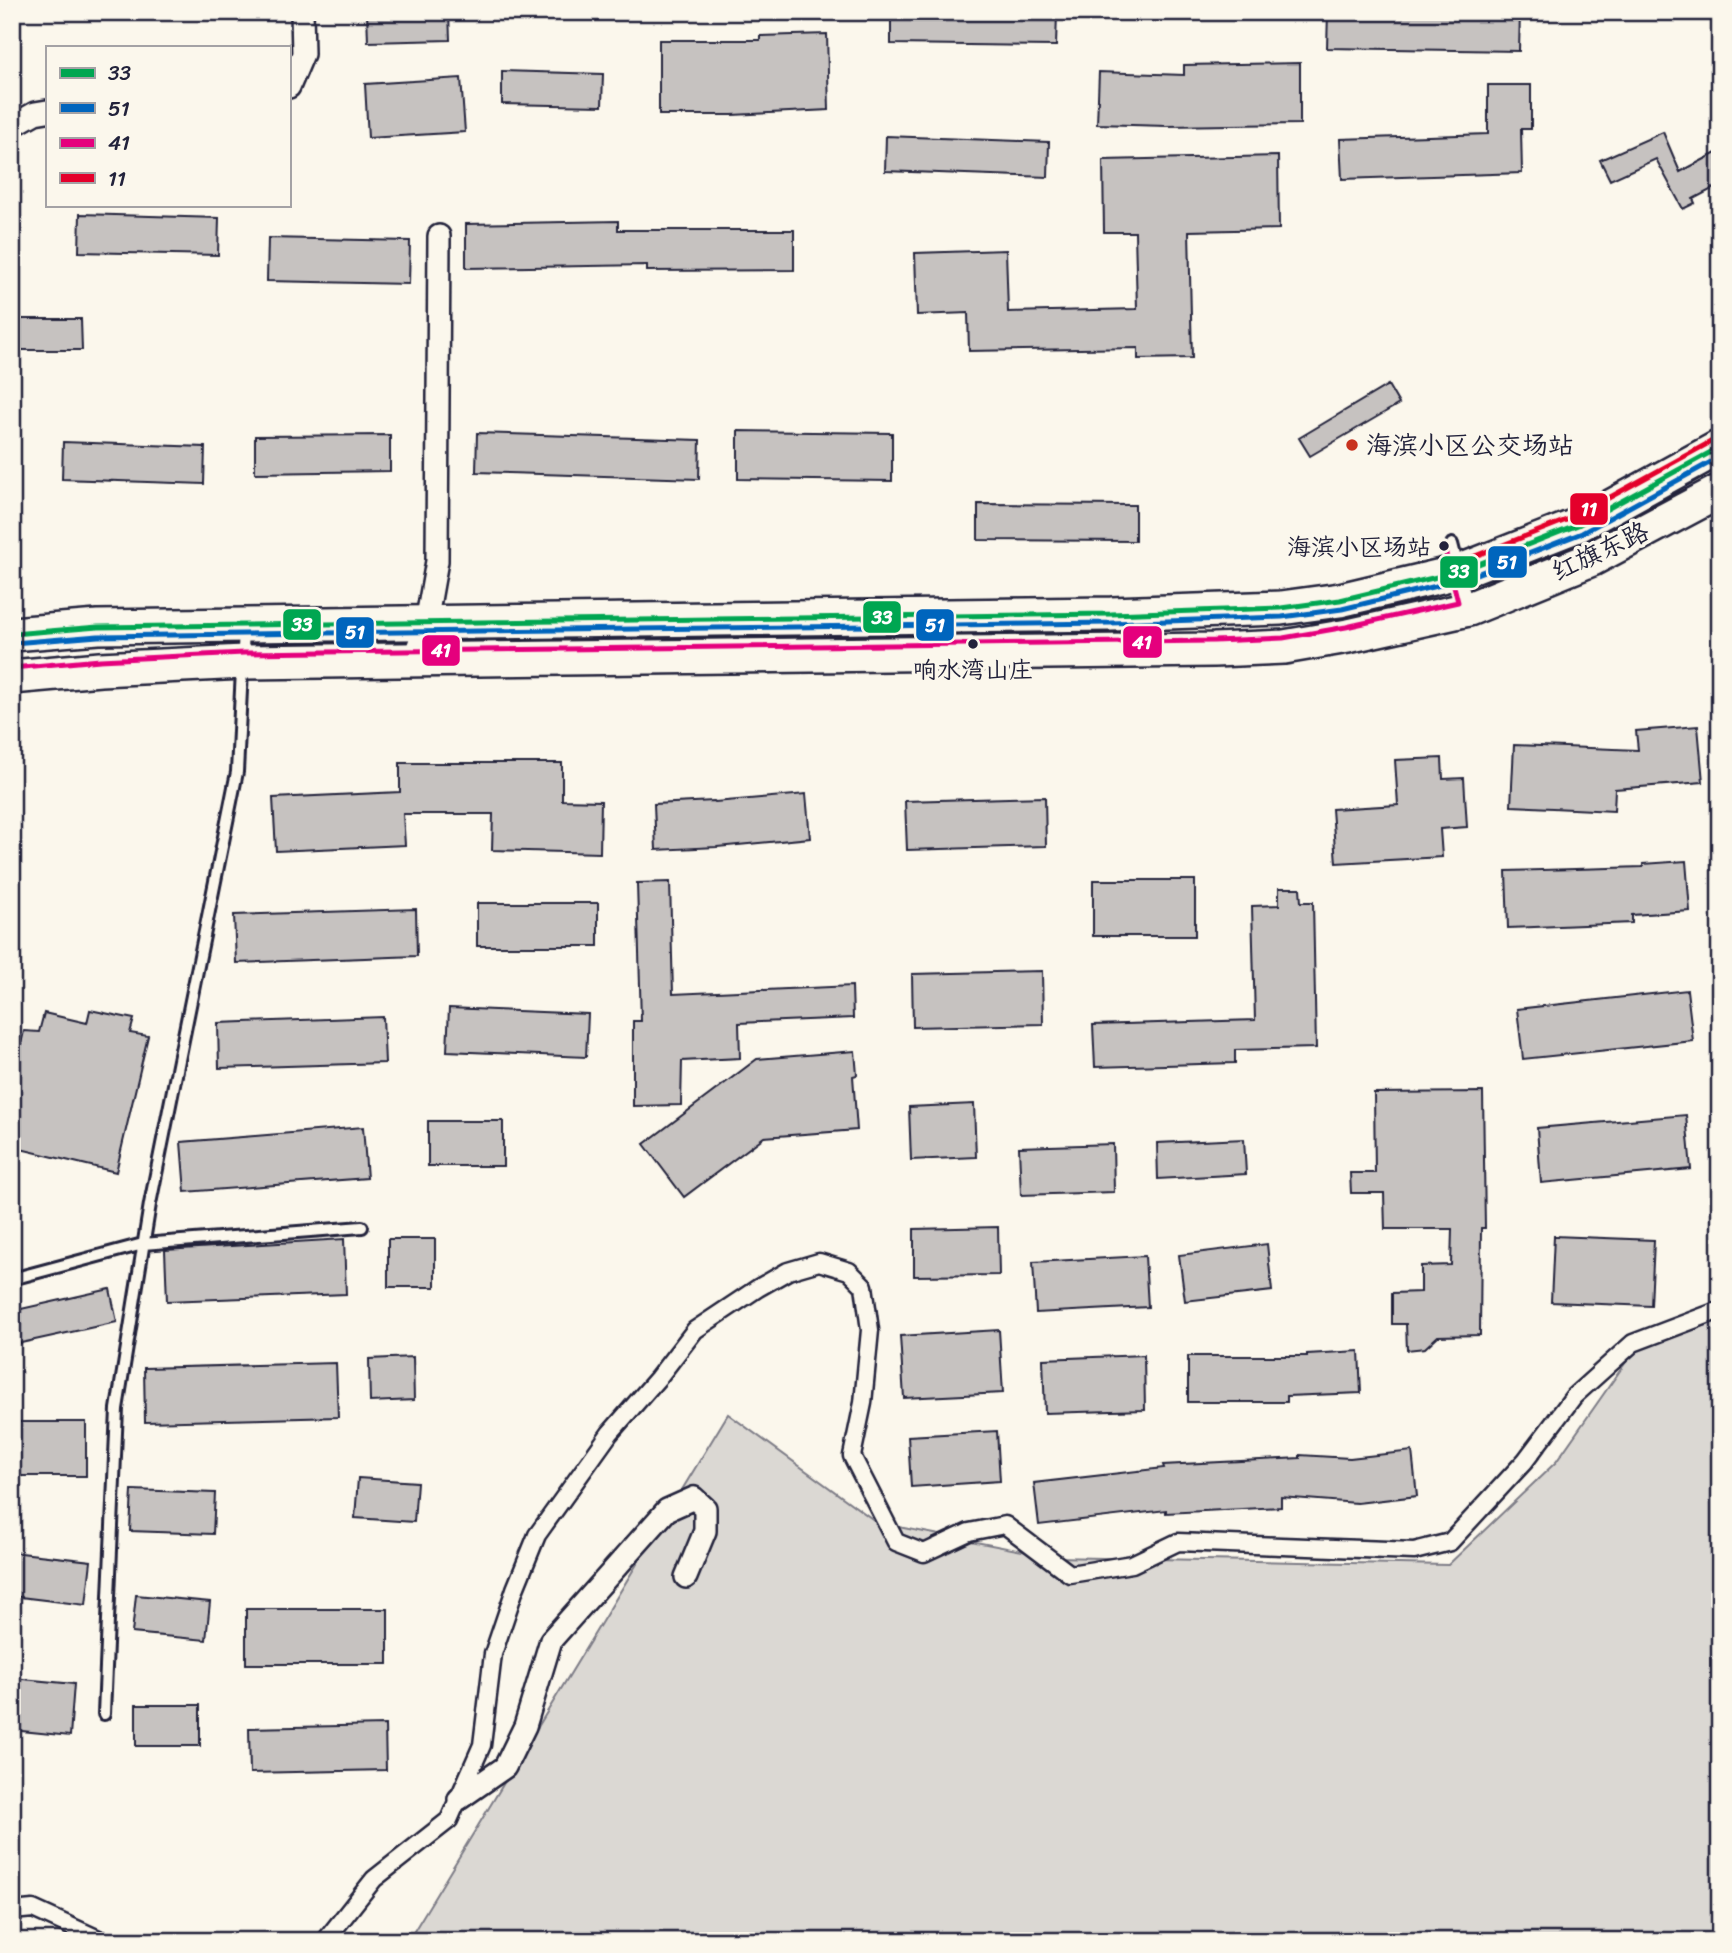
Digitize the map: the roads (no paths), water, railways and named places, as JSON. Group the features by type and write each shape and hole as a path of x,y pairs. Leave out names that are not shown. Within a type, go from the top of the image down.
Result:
{"main road":[{"name":"红旗东路","path":"12,634 98,627 1111,614 1268,609 1340,600 1455,558 1578,525 1720,447"},
{"name":"红旗东路","path":"12,677 100,669 244,662 1226,650 1284,647 1348,636 1469,609 1592,559 1720,491"}],"street":[{"path":"290,86 303,54 302,12"},
{"path":"12,126 35,113 46,111"},
{"path":"413,660 425,623 437,561 439,236"},
{"path":"324,1941 374,1879 449,1820 482,1745 493,1654 537,1535 610,1433 695,1330 788,1271 819,1262 849,1271 864,1286 870,1330 863,1403 852,1455 896,1542 923,1553 969,1532 1005,1525 1070,1574 1132,1564 1178,1542 1413,1551 1450,1542 1525,1461 1574,1396 1633,1343 1720,1310"},
{"path":"459,1799 505,1768 524,1726 551,1640 667,1510 694,1498 705,1508 705,1531 685,1577"},
{"path":"12,1911 33,1909 103,1941"}],"lane":[{"path":"1455,558 1469,609"},
{"path":"104,1714 117,1409 144,1244 237,772 244,625"},
{"path":"12,1279 144,1244 362,1227"}],"place":[{"name":"海滨小区公交场站","path":"1352,445"},
{"name":"海滨小区场站","path":"1444,546"},
{"name":"响水湾山庄","path":"973,644"}]}
